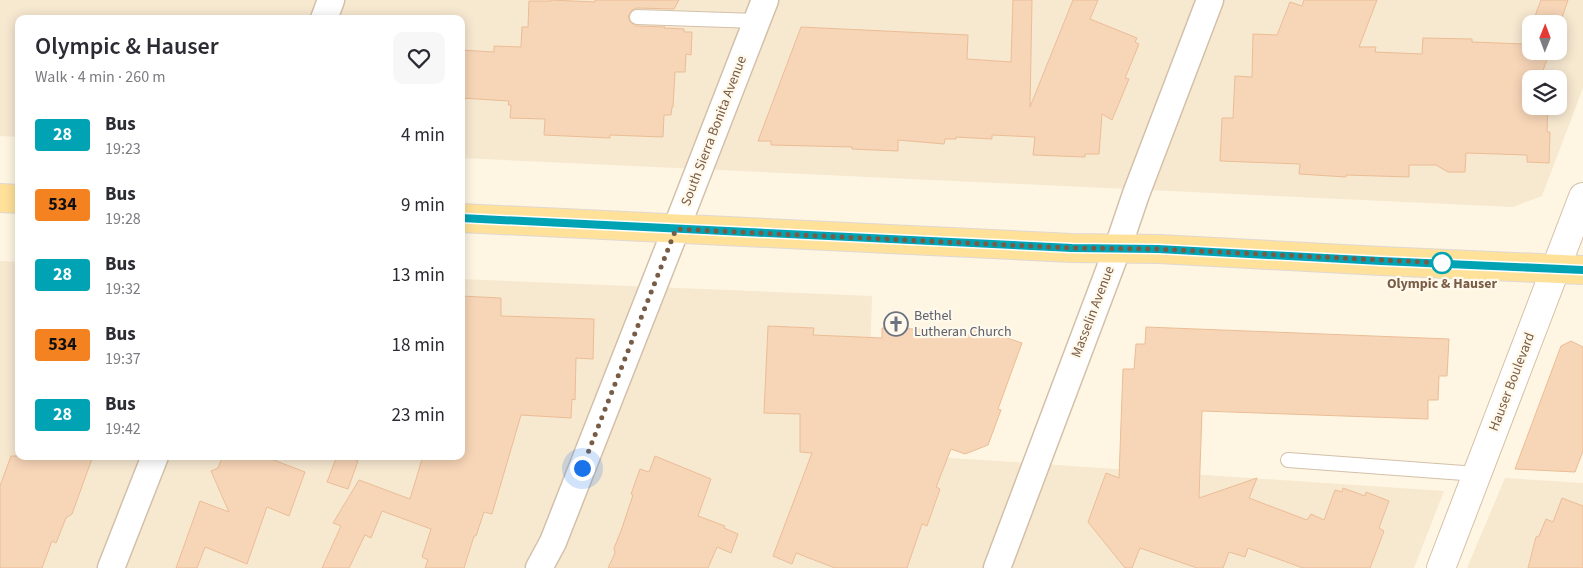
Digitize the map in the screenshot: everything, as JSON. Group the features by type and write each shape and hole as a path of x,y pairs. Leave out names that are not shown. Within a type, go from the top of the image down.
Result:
{"main road":[{"path":"0,198 15,199"},
{"path":"465,218 1072,248 1118,248 1583,270"}],"street":[{"path":"325,15 331,0"},
{"name":"Masselin Avenue","path":"997,568 1210,0"},
{"name":"South Sierra Bonita Avenue","path":"539,568 553,542 761,10"},
{"name":"Hauser Boulevard","path":"1441,568 1583,197"},
{"path":"111,568 153,460"}],"lane":[{"path":"637,17 761,10"},
{"path":"1288,460 1477,474"}],"shaded area":[{"path":"0,0 1583,0 1583,88 1542,196 1513,207 465,158 465,15 15,15 15,137 0,136"},
{"path":"0,261 15,262 15,460 465,460 465,279 872,296 867,453 1444,491 1414,568 0,568"},
{"path":"1505,478 1583,483 1583,568 1467,568"}],"building":[{"path":"679,0 674,9 637,8 632,10 628,16 630,22 636,26 684,29 684,32 692,32 691,55 686,54 685,72 675,72 673,107 671,115 664,115 663,137 610,135 610,138 544,135 545,119 510,118 511,105 508,105 509,101 465,98 465,50 494,52 494,46 521,47 522,27 528,27 529,1"},
{"path":"1013,0 1032,0 1030,107 1073,0 1098,0 1090,19 1137,38 1135,42 1139,44 1125,78 1129,79 1112,120 1102,114 1099,154 1085,154 1085,157 1033,155 1035,137 992,135 992,139 956,137 956,139 945,139 944,144 898,140 898,151 852,149 852,147 771,145 771,141 758,141 801,27 968,35 967,59 1011,62"},
{"path":"1304,0 1377,0 1359,47 1376,47 1375,52 1422,54 1423,38 1472,39 1472,42 1522,44 1522,60 1547,60 1543,70 1522,70 1522,115 1548,115 1547,132 1550,132 1549,163 1527,162 1527,155 1466,153 1465,172 1448,172 1436,165 1409,165 1409,177 1346,175 1346,177 1299,174 1300,164 1220,161 1222,118 1233,118 1235,76 1252,77 1253,34 1277,35 1290,2 1302,6"},
{"path":"1541,0 1568,0 1563,15 1535,15"},
{"path":"465,296 501,298 501,316 594,319 593,359 576,358 575,400 572,399 571,418 521,415 492,514 484,512 464,568 425,568 428,560 422,557 431,529 382,511 371,538 365,535 349,568 322,568 341,526 333,523 359,480 410,499 422,460 465,460"},
{"path":"768,326 814,328 813,335 882,338 882,328 979,331 980,329 1022,343 998,409 1001,410 988,445 965,454 951,449 936,487 940,489 927,526 922,524 907,568 835,568 796,553 792,564 773,556 812,453 800,452 800,414 764,413"},
{"path":"1146,327 1449,339 1447,376 1439,376 1438,400 1428,400 1428,419 1202,411 1199,498 1257,478 1249,498 1307,520 1311,514 1324,520 1335,490 1342,492 1343,488 1365,496 1366,492 1389,501 1379,528 1384,531 1370,568 1303,568 1248,548 1245,557 1229,552 1223,568 1197,568 1140,548 1132,568 1125,568 1088,522 1106,473 1119,478 1123,369 1134,369 1136,344 1145,344"},
{"path":"1571,341 1583,347 1583,451 1575,472 1515,469 1561,346"},
{"path":"11,456 15,456 15,460 92,460 72,514 66,518 56,543 52,541 42,568 0,568 0,486"},
{"path":"655,456 711,479 698,516 725,526 724,528 738,534 731,553 717,547 708,568 608,568 615,553 614,548 640,469 649,472"},
{"path":"221,460 274,460 305,472 289,516 267,507 247,564 205,547 197,568 176,568 200,501 229,512 211,471 218,468"},
{"path":"335,460 358,461 348,489 327,482"},
{"path":"1562,498 1583,506 1583,568 1528,568 1536,537 1539,536 1546,519 1553,522"}],"bus line":[{"name":"28","path":"465,218 1072,248 1158,249 1583,270"}],"place":[{"name":"Olympic & Hauser","path":"1442,263"},
{"name":"Bethel Lutheran Church","path":"896,324"}],"route":[{"path":"582,468 676,229 1442,263"}]}
